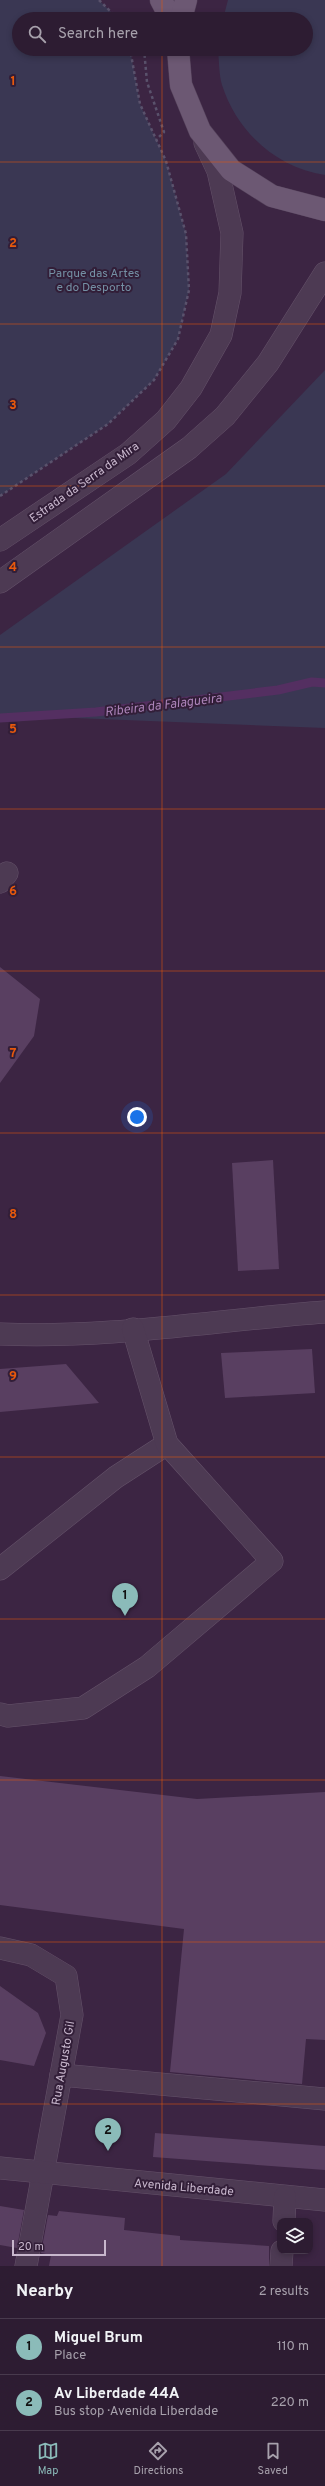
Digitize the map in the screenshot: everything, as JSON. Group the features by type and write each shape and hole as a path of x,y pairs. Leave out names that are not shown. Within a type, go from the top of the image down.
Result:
{"main road":[{"path":"161,0 167,12"},
{"path":"183,12 186,0"},
{"path":"179,56 181,85 200,131 231,170 272,196 325,210"}],"street":[{"name":"Estrada da Serra da Mira","path":"0,540 128,454 166,420 191,388 220,335 230,293 232,233 218,171 200,131"},
{"path":"0,582 189,448 225,416 268,364 325,273"},
{"path":"0,1334 26,1335 134,1329 325,1312"},
{"path":"0,1714 8,1716 83,1708 147,1667 272,1561 167,1444 134,1329"},
{"path":"0,1569 116,1477 167,1444"},
{"name":"Rua Augusto Gil","path":"0,1948 31,1955 66,1976 72,2015 26,2266"},
{"path":"61,2075 325,2099"},
{"name":"Avenida Liberdade","path":"0,2168 43,2174 325,2200"},
{"path":"284,2218 285,2197"},
{"path":"281,2266 282,2254"}],"path":[{"path":"99,0 111,12"},
{"path":"0,496 108,424 154,380 178,339 189,290 186,234 166,161 140,104 131,56"},
{"path":"145,56 147,82 164,132 156,140"}],"green space":[{"name":"Parque das Artes e do Desporto","path":"0,0 99,0 111,12 12,12 12,56 131,56 140,104 166,161 186,234 189,290 178,339 154,380 108,424 0,496"},
{"path":"228,0 325,0 325,175 307,171 291,165 275,156 261,145 249,132 238,118 222,85 219,56 313,56 313,12 225,12"},
{"path":"325,370 325,728 0,715 0,635 226,474"}],"building":[{"path":"0,967 40,999 34,1036 0,1083"},
{"path":"273,1160 279,1269 238,1271 232,1163"},
{"path":"312,1349 315,1393 225,1398 221,1353"},
{"path":"66,1364 99,1403 0,1412 0,1369"},
{"path":"0,1776 197,1799 325,1792 325,2040 306,2039 302,2084 170,2072 184,1929 0,1905"},
{"path":"0,1986 38,2013 46,2033 34,2066 0,2060"},
{"path":"155,2133 325,2146 325,2170 153,2157"},
{"path":"0,2206 24,2210 17,2248 0,2245"},
{"path":"59,2211 125,2218 124,2230 180,2236 180,2240 269,2246 269,2266 49,2266 51,2255 41,2253 48,2215 57,2216"}],"waterway":[{"name":"Ribeira da Falagueira","path":"0,718 96,712 278,690 312,682 325,683"}],"place":[{"name":"Miguel Brum","path":"125,1616"},
{"name":"Av Liberdade 44A","path":"108,2151"}]}
